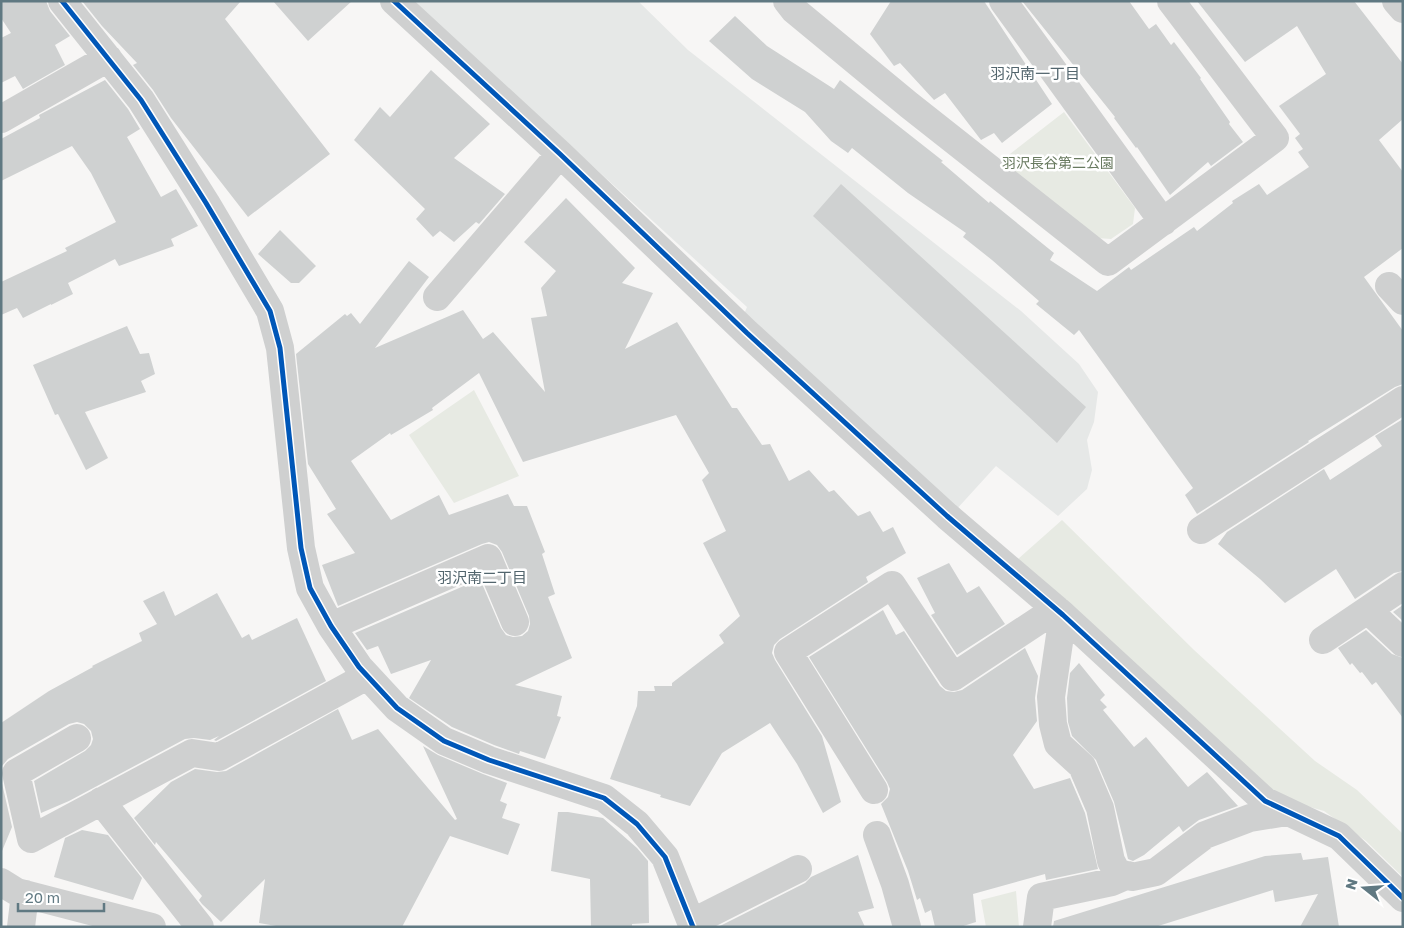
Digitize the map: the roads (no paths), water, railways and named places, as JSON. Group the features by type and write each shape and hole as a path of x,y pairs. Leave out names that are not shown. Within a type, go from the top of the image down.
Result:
{"street":[{"path":"62,1 141,100 206,203 270,311 280,348 301,548 310,588 331,626 367,676 397,708 444,741 489,760 604,798 637,824 665,857 692,925 798,869"},
{"path":"394,1 560,154 747,333 947,516 1060,612 1265,801 1339,836 1403,898"},
{"path":"787,1 794,10 909,105 1108,262 1275,138 1171,1"},
{"path":"1003,1 1163,222"},
{"path":"1396,1 1403,9"},
{"path":"1,119 108,58"},
{"path":"437,297 560,154"},
{"path":"1202,530 1403,400"},
{"path":"331,626 488,558 516,622"},
{"path":"874,790 788,652 892,585 953,677 1060,612"},
{"path":"1323,640 1403,586"},
{"path":"1368,610 1403,643"},
{"path":"1060,612 1051,697 1055,750 1082,766 1100,808 1111,860 1117,872 1132,877 1156,872 1205,835 1250,818 1287,812"},
{"path":"77,738 16,772 31,839 192,753 219,757 367,676"},
{"path":"101,801 200,927"},
{"path":"877,835 895,884 907,927"},
{"path":"1037,927 1041,897 1112,882 1128,876"},
{"path":"1,882 17,892 152,927"},
{"path":"21,927 25,894"}],"district":[{"name":"羽沢南一丁目","path":"1035,73"},
{"name":"羽沢南二丁目","path":"482,577"}],"park label":[{"name":"羽沢長谷第二公園","path":"1058,162"}]}
